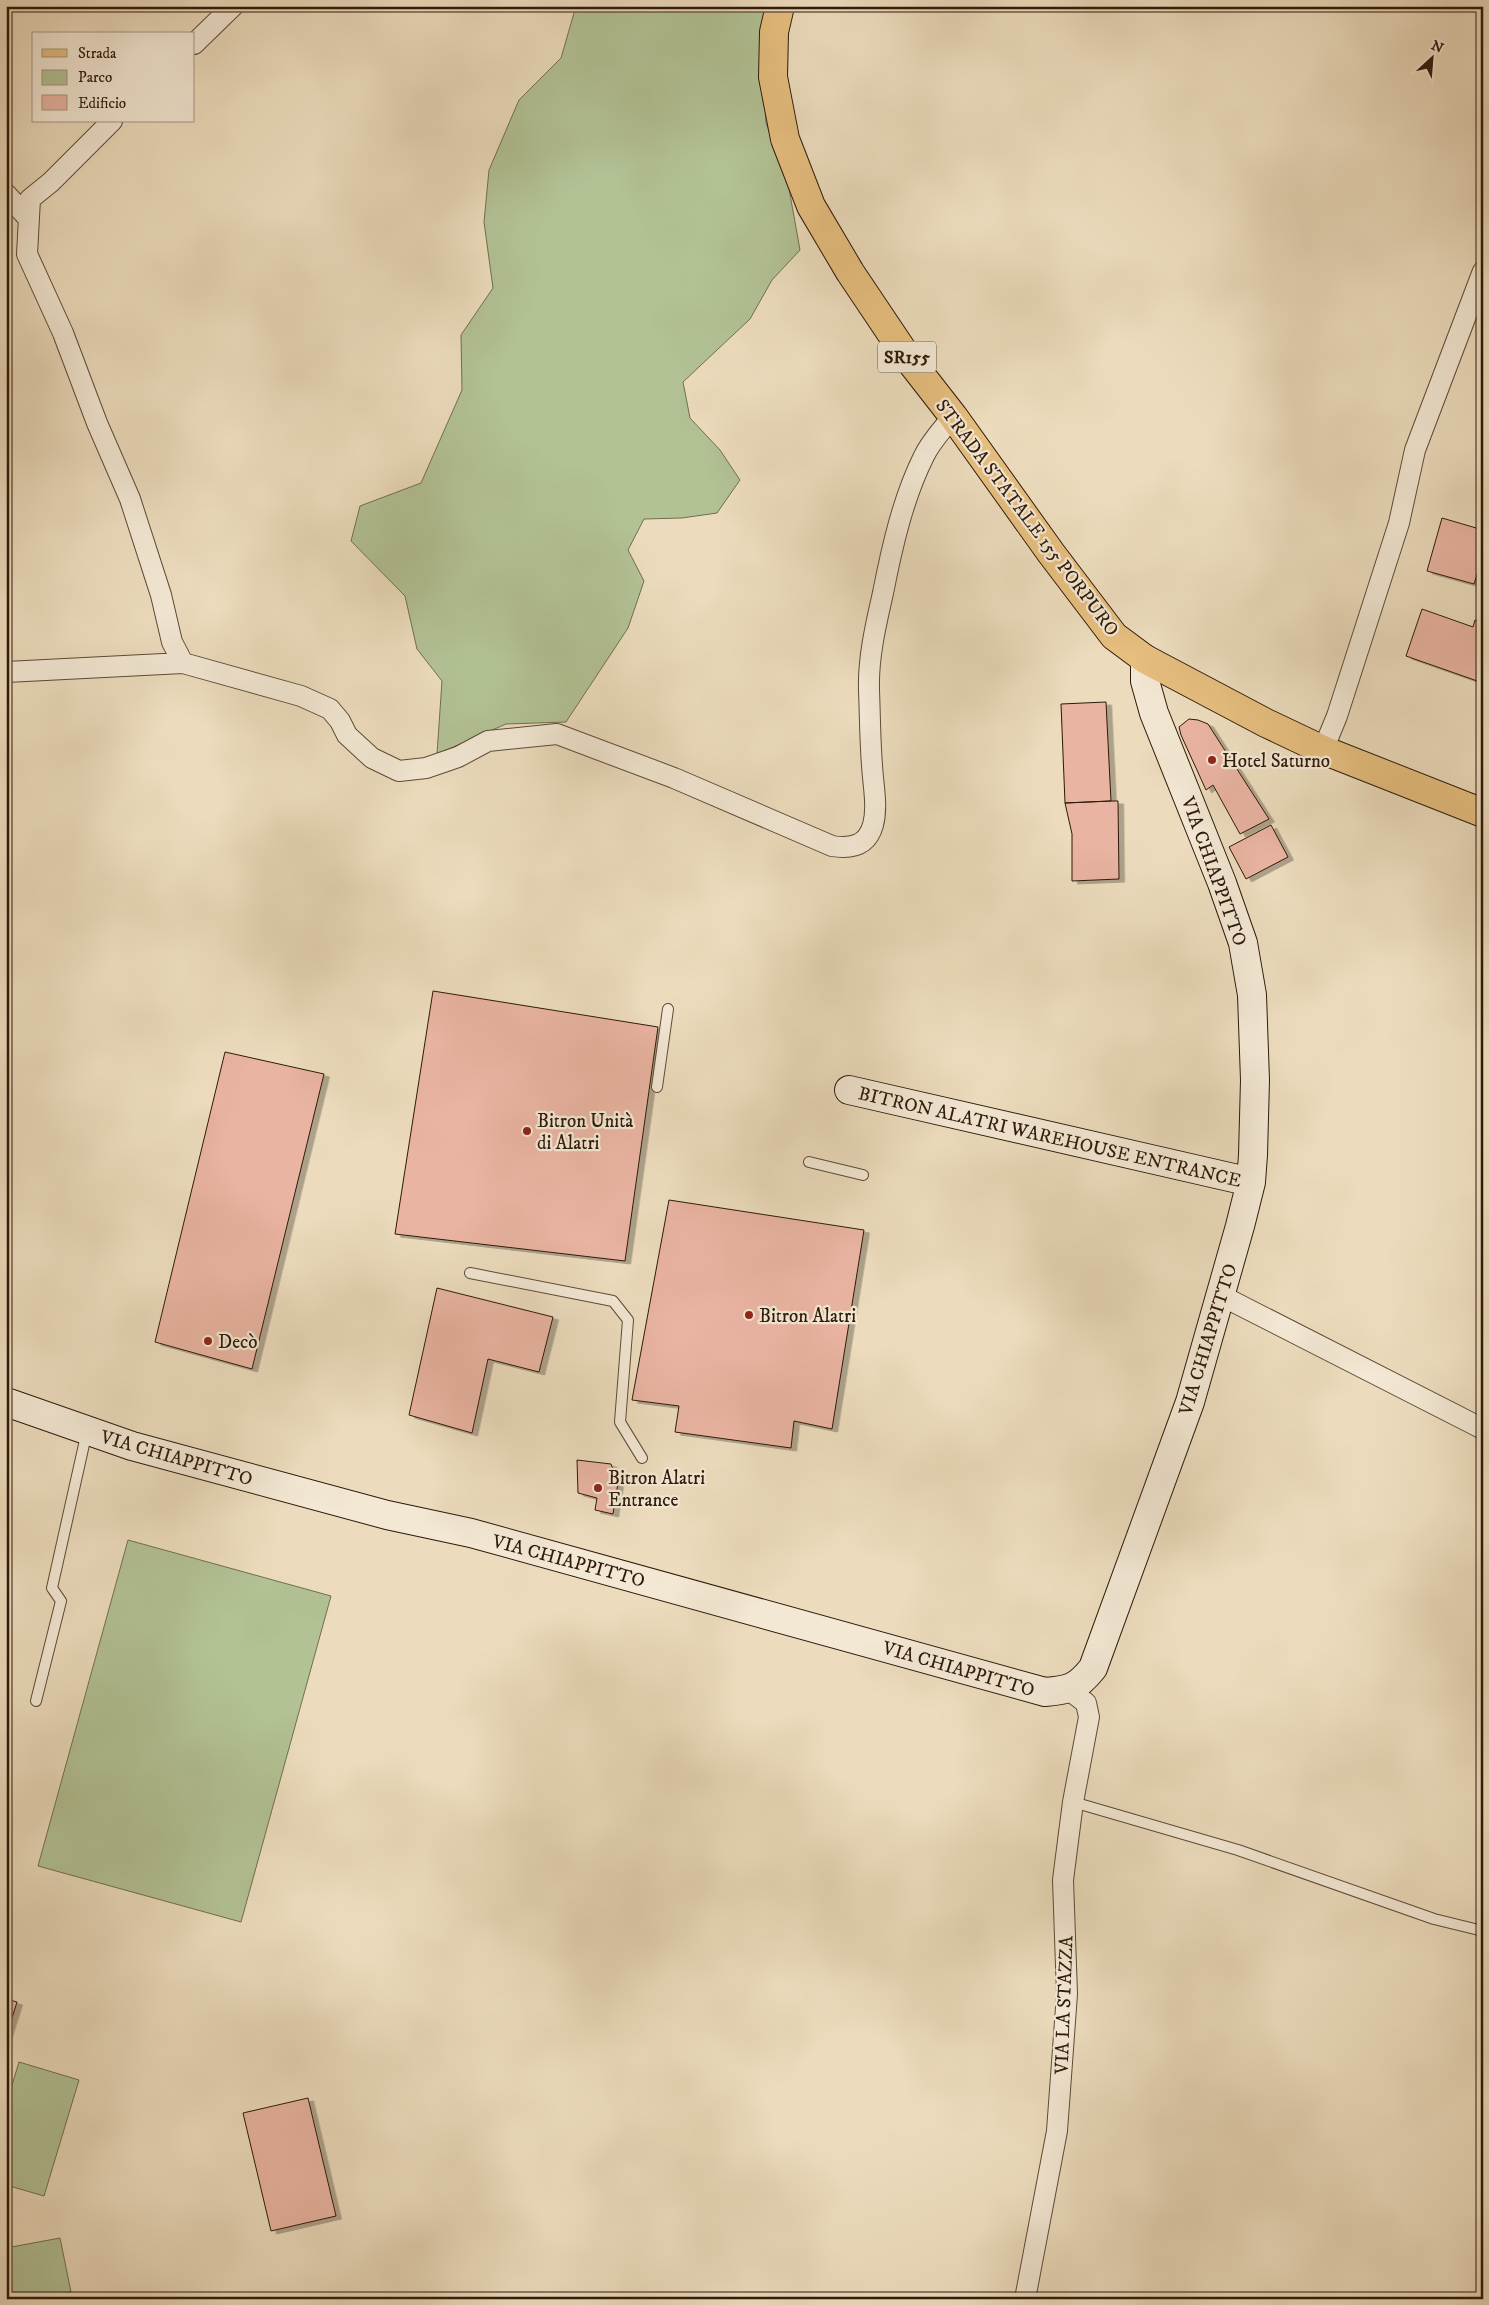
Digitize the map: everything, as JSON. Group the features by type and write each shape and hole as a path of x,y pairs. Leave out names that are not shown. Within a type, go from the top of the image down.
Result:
{"main road":[{"name":"STRADA STATALE 155 PORPURO","path":"780,6 774,32 773,77 785,139 811,206 850,272 907,357 953,416 1051,553 1114,636 1145,659 1266,723 1323,750 1483,814"}],"street":[{"path":"195,43 233,6"},
{"path":"111,122 51,182 30,199 28,254 63,333 97,423 130,499 161,595 172,642 183,663"},
{"path":"6,194 29,219"},
{"path":"1323,750 1337,716 1399,523 1415,450 1483,271"},
{"path":"6,672 183,663 301,696 330,709 340,721 347,735 372,758 399,771 426,768 458,758 488,741 557,734 674,778 832,846 844,848 859,846 867,838 873,825 876,806 872,767 869,685 873,637 892,550 910,489 925,454 953,416"},
{"name":"VIA CHIAPPITTO","path":"6,1402 132,1446 387,1515 499,1540 1045,1692 1069,1690 1083,1682 1093,1668 1190,1402 1222,1296 1252,1182 1255,1070 1252,995 1243,943 1222,883 1154,713 1145,681 1145,659"},
{"name":"BITRON ALATRI WAREHOUSE ENTRANCE","path":"849,1090 1252,1182"},
{"path":"1222,1296 1483,1429"},
{"name":"VIA LA STAZZA","path":"1025,2299 1057,2131 1067,1994 1063,1880 1073,1802 1090,1717 1086,1703 1069,1690"}],"lane":[{"path":"657,1087 668,1009"},
{"path":"809,1162 863,1175"},
{"path":"470,1272 613,1301 628,1320 620,1422 642,1458"},
{"path":"36,1701 61,1601 52,1588 88,1430"},
{"path":"1073,1802 1238,1850 1434,1918 1483,1931"}],"green space":[{"path":"576,6 770,6 763,47 766,123 788,183 800,250 772,280 750,319 683,382 690,418 720,450 740,480 717,513 682,518 644,519 628,550 644,581 628,628 566,722 506,724 437,754 442,681 417,649 405,596 351,541 360,506 421,483 462,390 461,335 493,288 484,222 489,170 519,100 561,58"},
{"path":"128,1540 331,1596 241,1922 38,1866"},
{"path":"19,2062 79,2080 44,2196 6,2185 6,2105"},
{"path":"60,2238 71,2292 35,2299 6,2299 6,2248"}],"building":[{"path":"1442,518 1483,530 1483,555 1474,584 1427,571"},
{"path":"1422,609 1473,627 1475,620 1483,622 1483,683 1406,656"},
{"path":"1106,702 1111,801 1065,803 1061,704"},
{"name":"Hotel Saturno","path":"1189,719 1208,724 1269,819 1240,834 1213,785 1206,790 1181,735 1179,727"},
{"path":"1118,801 1119,879 1072,881 1072,834 1065,803"},
{"path":"1271,825 1288,857 1246,879 1229,847"},
{"name":"Bitron Unità di Alatri","path":"433,991 658,1027 625,1261 395,1234"},
{"path":"225,1052 324,1074 252,1369 155,1342"},
{"name":"Bitron Alatri","path":"669,1200 864,1230 832,1429 794,1421 791,1448 675,1432 679,1406 632,1400"},
{"path":"437,1288 553,1317 539,1372 488,1359 472,1433 409,1415"},
{"name":"Bitron Alatri Entrance","path":"577,1460 611,1464 618,1483 613,1514 595,1510 597,1498 578,1493"},
{"path":"6,1999 17,2002 6,2037"},
{"path":"308,2098 336,2216 271,2231 243,2113"}],"place":[{"name":"Hotel Saturno","path":"1212,760"},
{"name":"Bitron Unità di Alatri","path":"527,1131"},
{"name":"Bitron Alatri","path":"749,1315"},
{"name":"Decò","path":"208,1341"},
{"name":"Bitron Alatri Entrance","path":"598,1488"}]}
